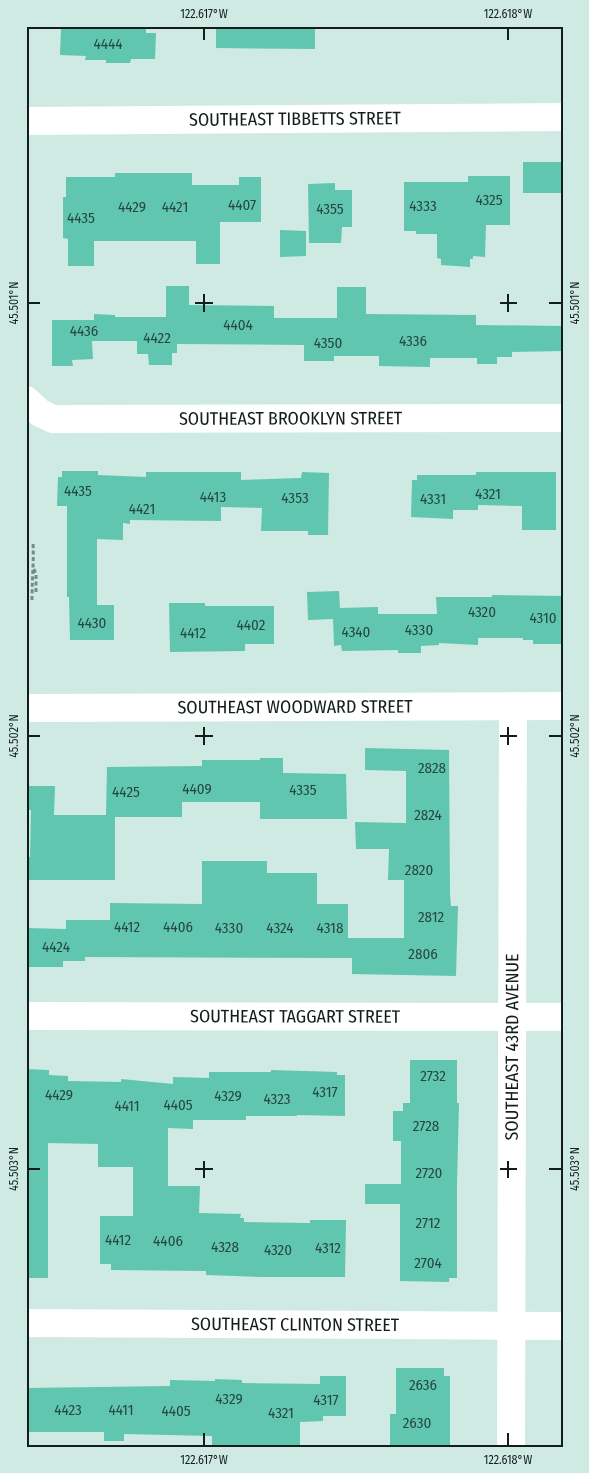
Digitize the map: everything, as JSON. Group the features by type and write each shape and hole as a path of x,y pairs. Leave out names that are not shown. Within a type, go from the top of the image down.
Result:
{"street":[{"name":"SOUTHEAST TIBBETTS STREET","path":"26,121 563,117"},
{"name":"SOUTHEAST BROOKLYN STREET","path":"26,400 40,413 53,419 563,418"},
{"name":"SOUTHEAST 43RD AVENUE","path":"511,1447 513,706"},
{"name":"SOUTHEAST WOODWARD STREET","path":"26,708 563,706"},
{"name":"SOUTHEAST TAGGART STREET","path":"26,1016 563,1017"},
{"name":"SOUTHEAST CLINTON STREET","path":"26,1324 563,1326"}],"path":[{"path":"32,600 33,542"},
{"path":"34,569 36,574 36,593"}],"building":[{"path":"82,26 146,26 146,33 156,33 155,59 131,59 130,63 106,63 106,60 85,60 86,56 60,55 61,28 82,28"},
{"path":"216,26 315,26 315,49 216,48"},
{"path":"523,162 563,162 563,193 523,193"},
{"path":"115,173 192,173 192,185 239,185 239,177 261,177 261,222 220,222 220,264 196,264 196,241 94,241 94,266 68,266 68,239 63,238 63,197 66,197 66,177 115,177"},
{"path":"468,176 510,176 510,225 486,225 485,257 473,256 473,259 470,259 470,267 441,265 441,259 437,258 437,234 416,234 416,231 404,231 404,182 468,182"},
{"path":"335,183 335,190 352,190 352,227 342,227 341,243 309,243 308,184"},
{"path":"280,230 306,231 306,256 280,257"},
{"path":"166,286 189,286 189,305 274,306 274,318 337,318 337,287 366,287 366,314 476,315 476,325 563,326 563,351 512,352 512,357 497,357 497,364 477,364 477,358 430,358 430,367 379,366 379,356 334,356 334,361 304,361 304,345 177,344 177,353 172,353 172,365 149,365 148,354 137,354 137,341 92,341 93,359 72,360 73,366 52,366 52,320 94,320 94,314 115,315 115,317 166,317"},
{"path":"62,471 98,471 98,475 146,477 146,472 241,472 241,480 301,478 302,472 329,473 328,535 308,535 308,531 261,531 262,508 221,507 221,521 130,520 130,524 123,523 123,540 97,539 97,605 114,605 114,640 70,640 69,597 67,597 67,506 57,506 58,477 62,477"},
{"path":"476,472 556,472 556,530 522,530 522,506 478,505 478,510 453,510 453,519 411,517 412,480 417,480 417,475 476,475"},
{"path":"339,591 340,608 378,607 378,614 437,614 436,597 492,597 492,595 563,596 563,644 533,644 533,640 523,640 523,638 478,638 478,645 439,643 439,645 421,646 421,653 398,653 398,650 342,651 341,645 334,646 333,619 308,620 307,592"},
{"path":"169,603 205,603 205,606 274,606 274,644 245,644 245,651 170,652"},
{"path":"365,748 449,750 450,895 451,906 458,906 456,976 352,974 352,958 85,957 85,961 63,961 63,967 26,967 26,928 66,929 66,920 110,920 110,903 202,904 202,861 267,861 267,873 317,873 317,904 348,904 348,938 404,938 404,880 388,880 389,849 356,849 355,822 406,823 406,771 365,770"},
{"path":"260,758 283,758 283,773 346,774 347,819 260,819 260,802 182,802 182,817 115,817 115,880 26,880 26,857 30,857 31,810 26,810 26,786 55,786 54,815 106,815 107,767 202,766 202,760 260,760"},
{"path":"410,1060 457,1060 457,1103 459,1103 457,1278 449,1278 449,1282 400,1281 400,1204 365,1204 365,1184 401,1184 401,1141 393,1141 393,1111 403,1111 403,1103 410,1103"},
{"path":"26,1069 49,1070 49,1075 68,1076 68,1081 121,1082 121,1079 173,1084 173,1077 209,1078 209,1072 271,1072 271,1070 337,1072 337,1075 345,1075 345,1116 246,1116 246,1120 193,1120 193,1129 168,1128 168,1186 200,1186 199,1213 241,1214 240,1218 244,1218 244,1222 310,1223 310,1220 346,1220 345,1277 260,1277 206,1275 206,1271 111,1270 111,1264 100,1264 100,1216 133,1216 133,1167 98,1167 98,1144 48,1143 48,1278 26,1278"},
{"path":"396,1368 444,1368 444,1376 450,1376 450,1447 390,1447 390,1414 396,1414"},
{"path":"320,1376 346,1376 346,1416 323,1416 323,1421 300,1422 300,1447 212,1447 212,1436 124,1434 124,1441 104,1441 104,1432 26,1432 26,1388 170,1386 170,1380 215,1381 215,1379 242,1380 242,1383 320,1384"}]}
